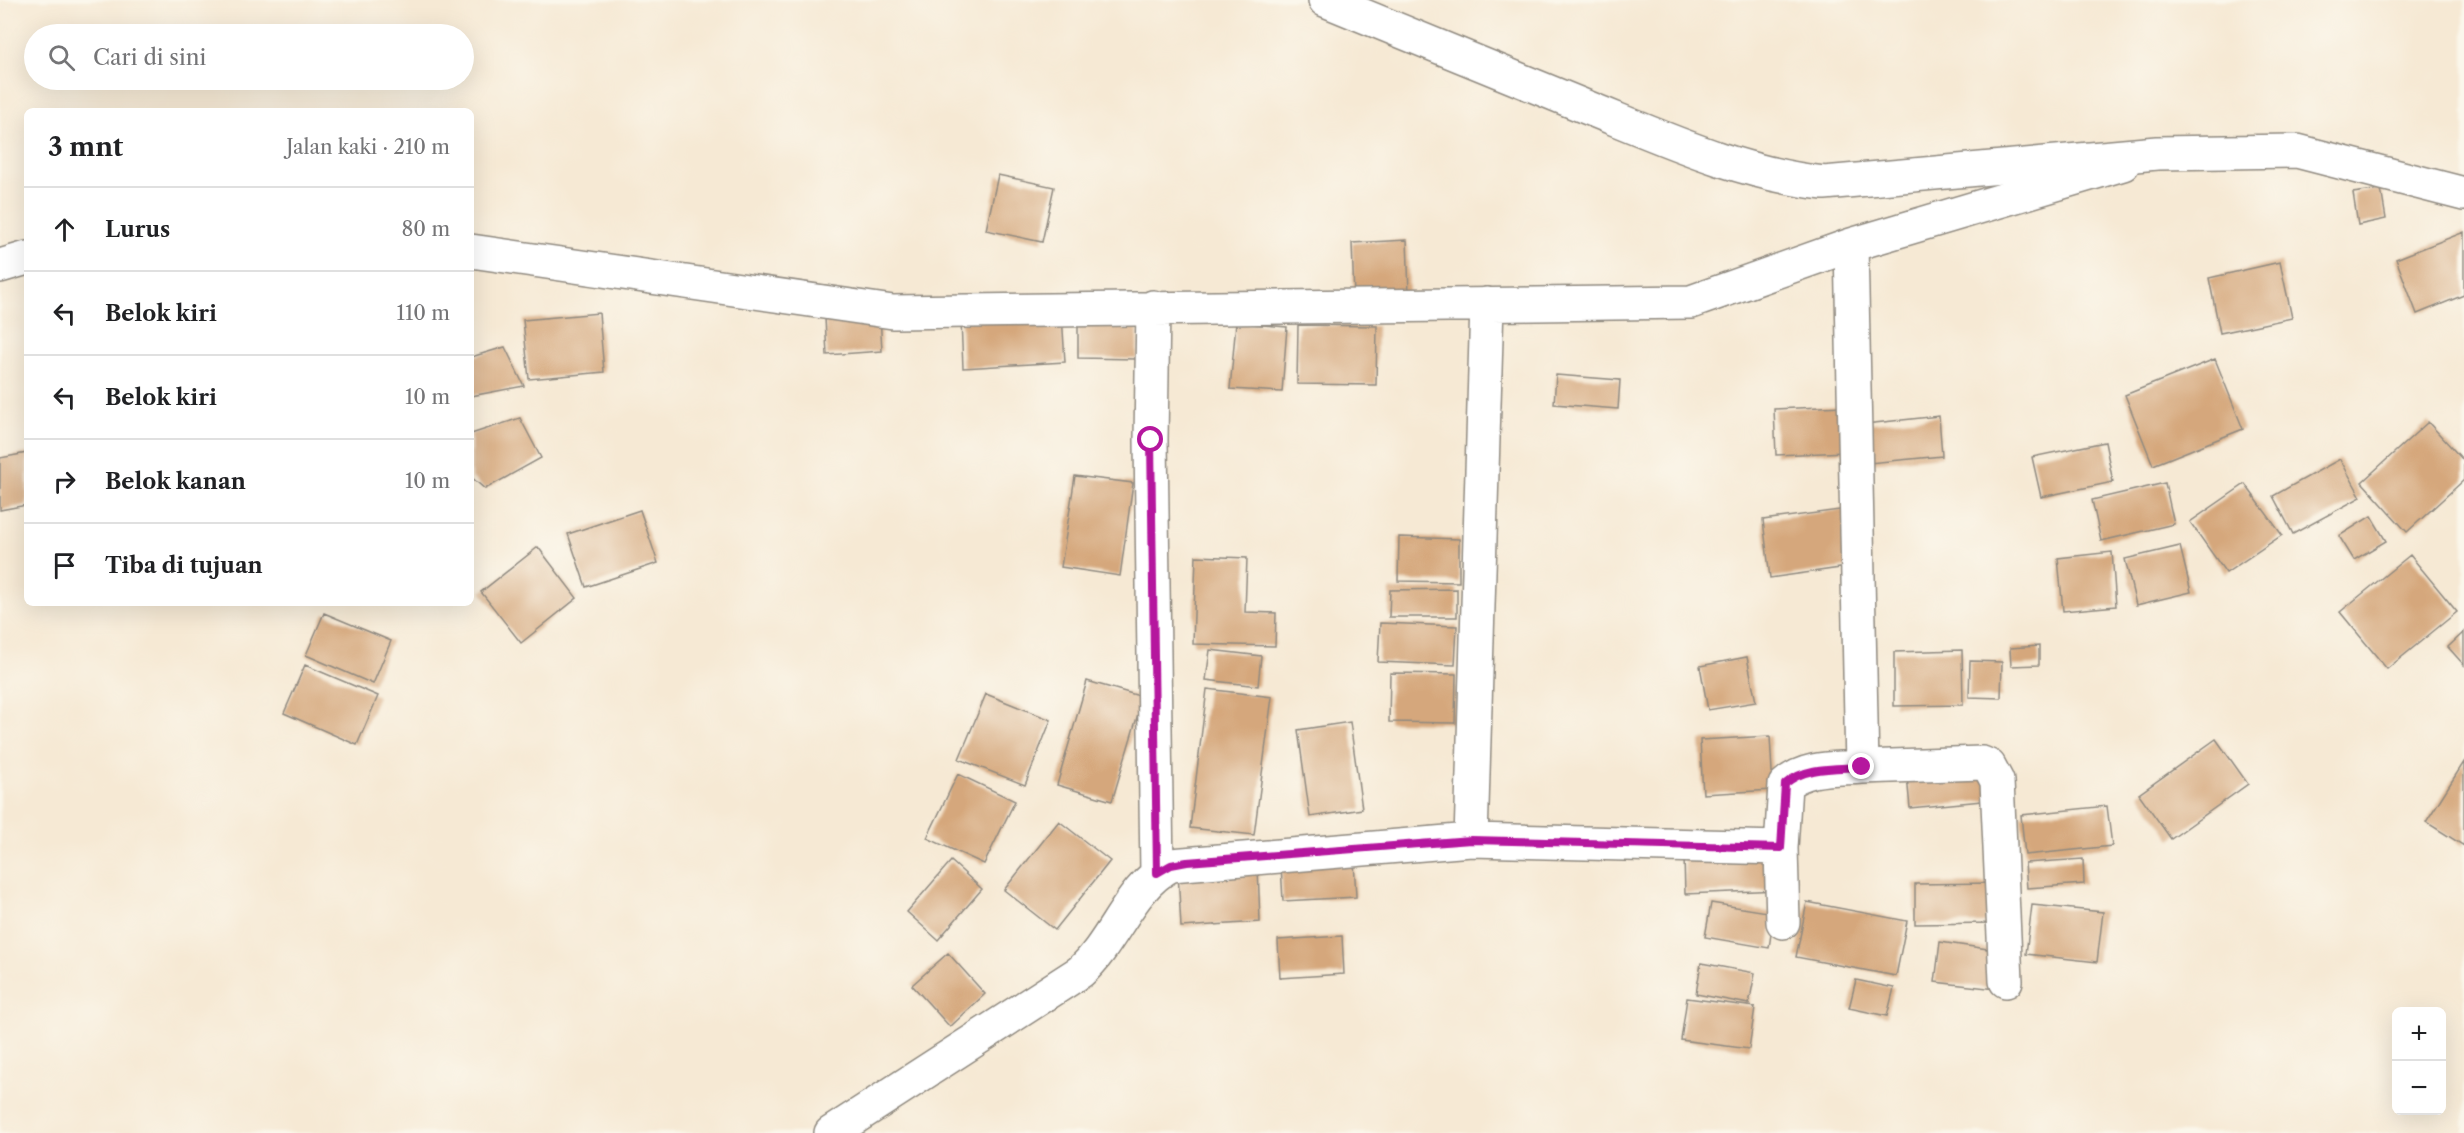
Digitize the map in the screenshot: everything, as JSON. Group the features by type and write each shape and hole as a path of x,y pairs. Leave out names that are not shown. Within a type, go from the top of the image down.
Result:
{"street":[{"path":"1325,0 1703,153 1784,178 1824,183 2157,153 2297,151 2464,194"},
{"path":"474,251 893,312 1153,307 1691,303 1851,245 2157,153"},
{"path":"1851,245 1862,767"},
{"path":"0,266 24,259"},
{"path":"1471,840 1487,304"},
{"path":"1153,307 1151,440 1157,873"},
{"path":"1783,922 1781,848 1785,784 1795,776 1807,771 1862,767 1982,763 1994,772 1997,781 2006,981"},
{"path":"831,1133 1080,972 1107,944 1144,886 1157,873 1171,865 1471,840 1781,848"}],"building":[{"path":"998,175 1054,187 1042,242 986,230"},
{"path":"2381,189 2386,219 2358,225 2353,193"},
{"path":"2464,232 2464,295 2417,314 2396,259"},
{"path":"1407,240 1409,293 1354,296 1352,243"},
{"path":"2280,262 2292,318 2220,333 2209,278"},
{"path":"599,313 604,372 529,379 523,320"},
{"path":"880,315 882,351 827,355 825,318"},
{"path":"1062,315 1065,362 963,368 961,321"},
{"path":"1078,316 1138,316 1137,359 1078,358"},
{"path":"1236,323 1287,327 1282,392 1230,389"},
{"path":"1298,325 1377,326 1376,385 1297,384"},
{"path":"505,347 524,386 474,395 474,356"},
{"path":"2215,359 2243,429 2153,465 2125,395"},
{"path":"1556,375 1620,380 1618,409 1554,404"},
{"path":"1844,406 1846,452 1776,455 1774,409"},
{"path":"1939,416 1942,456 1869,463 1865,424"},
{"path":"520,418 541,458 485,489 474,480 474,433"},
{"path":"2428,422 2464,461 2464,480 2407,532 2362,482"},
{"path":"2105,442 2113,482 2041,497 2032,457"},
{"path":"24,454 24,506 0,510 0,458"},
{"path":"2340,459 2361,497 2293,534 2273,496"},
{"path":"1075,476 1133,483 1120,576 1061,567"},
{"path":"2165,483 2174,524 2101,541 2092,500"},
{"path":"2245,484 2282,535 2226,573 2190,522"},
{"path":"1847,509 1854,566 1770,578 1763,520"},
{"path":"640,510 658,563 586,587 568,534"},
{"path":"2371,516 2386,541 2354,560 2339,536"},
{"path":"1399,537 1459,539 1459,582 1398,581"},
{"path":"2180,546 2191,592 2136,605 2125,559"},
{"path":"538,547 577,598 521,643 481,592"},
{"path":"2112,552 2116,606 2063,611 2058,558"},
{"path":"2410,555 2457,612 2387,669 2340,612"},
{"path":"1196,556 1247,558 1245,612 1276,613 1275,646 1193,644"},
{"path":"1457,589 1457,617 1389,617 1390,590"},
{"path":"324,613 391,641 373,684 306,655"},
{"path":"1380,623 1457,626 1455,665 1378,662"},
{"path":"2464,632 2464,665 2448,647"},
{"path":"2039,646 2039,665 2011,666 2010,648"},
{"path":"1210,650 1261,656 1258,686 1206,680"},
{"path":"1962,650 1963,705 1894,706 1894,652"},
{"path":"1747,657 1756,702 1708,710 1700,666"},
{"path":"1970,661 2002,662 2001,698 1969,697"},
{"path":"305,665 378,696 357,745 284,713"},
{"path":"1390,673 1456,674 1455,723 1389,722"},
{"path":"1087,681 1143,697 1112,801 1057,785"},
{"path":"1207,689 1272,697 1254,835 1190,828"},
{"path":"986,694 1051,720 1025,785 959,759"},
{"path":"1350,722 1362,809 1310,817 1298,730"},
{"path":"1770,736 1773,790 1703,794 1700,740"},
{"path":"2216,739 2248,784 2171,839 2139,794"},
{"path":"2464,762 2464,846 2426,822"},
{"path":"1989,769 1992,800 1910,808 1907,776"},
{"path":"958,774 1015,801 984,864 927,838"},
{"path":"2107,806 2112,846 2025,855 2021,815"},
{"path":"1059,821 1110,861 1055,930 1004,890"},
{"path":"1778,853 1779,890 1685,894 1684,857"},
{"path":"2083,859 2084,884 2027,888 2025,863"},
{"path":"951,861 982,889 938,940 907,912"},
{"path":"1354,861 1356,897 1283,901 1281,865"},
{"path":"1258,868 1260,922 1181,927 1178,872"},
{"path":"1994,883 1994,923 1915,924 1915,884"},
{"path":"1807,902 1907,921 1896,976 1796,957"},
{"path":"1711,903 1774,913 1769,948 1705,937"},
{"path":"2032,905 2103,912 2097,962 2026,954"},
{"path":"1342,936 1344,974 1280,978 1278,940"},
{"path":"1940,942 2001,951 1996,989 1935,982"},
{"path":"948,953 985,994 950,1027 912,985"},
{"path":"1701,963 1755,973 1749,1004 1696,994"},
{"path":"1856,980 1894,988 1887,1016 1849,1008"},
{"path":"1687,998 1755,1007 1749,1049 1681,1040"}],"route":[{"path":"1151,440 1157,873 1171,865 1187,862 1471,840 1781,848 1785,784 1795,776 1807,771 1862,767"}]}
